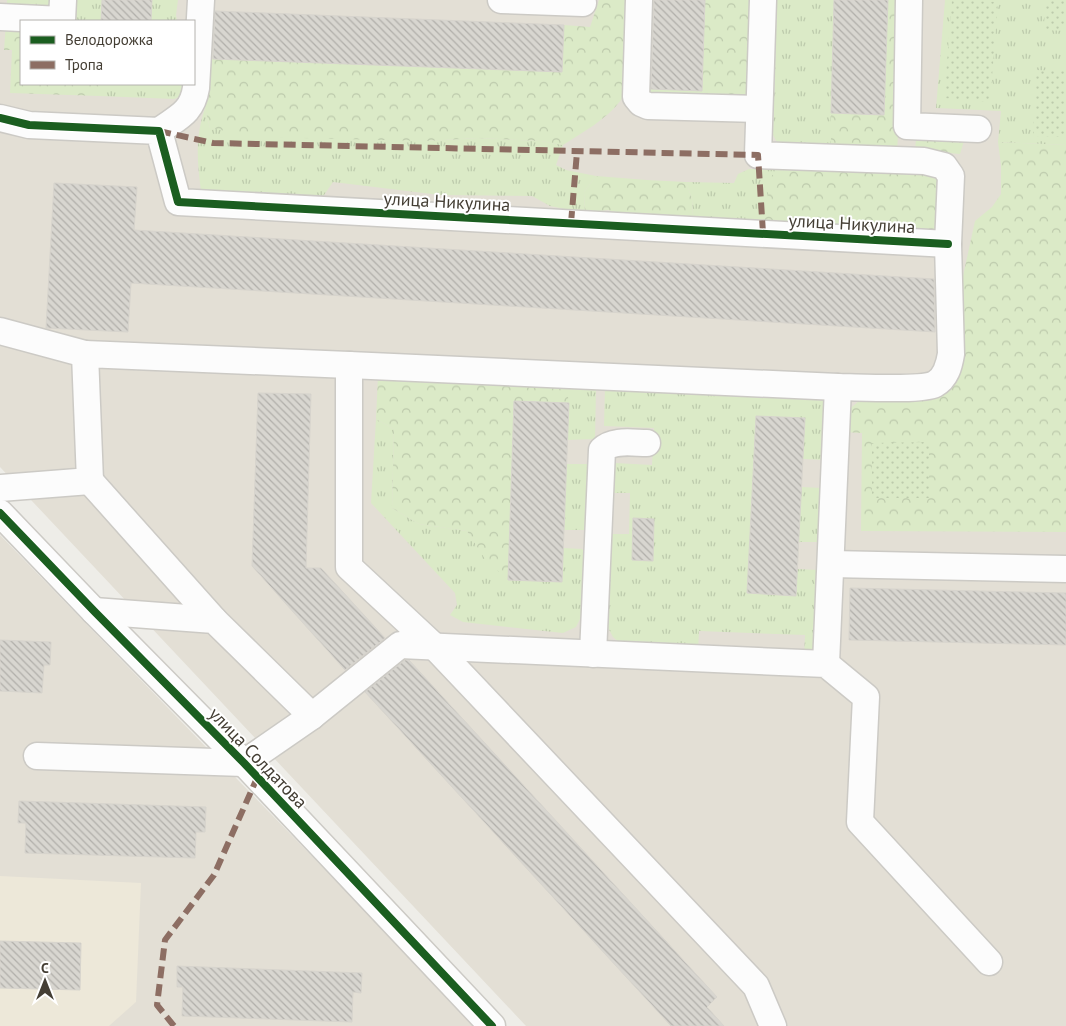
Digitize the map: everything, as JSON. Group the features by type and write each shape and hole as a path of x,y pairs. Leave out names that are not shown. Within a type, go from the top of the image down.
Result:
{"street":[{"path":"0,118 29,125 159,131 186,112 194,101 201,0"},
{"path":"501,0 583,3"},
{"path":"639,0 636,97 641,103 648,106 759,109"},
{"path":"0,331 85,354 838,387 916,387 935,384 947,372 951,354 948,244 951,176 944,166 924,161 758,155 763,0"},
{"path":"905,160 909,0"},
{"path":"0,16 63,14"},
{"path":"907,126 978,129"},
{"name":"улица Никулина","path":"159,131 178,202 948,244"},
{"path":"85,354 90,481 214,620 312,716"},
{"path":"349,365 349,567 434,647 756,986 773,1026"},
{"path":"826,664 838,387"},
{"path":"593,654 602,450 608,444 614,443 647,443"},
{"path":"0,488 90,481"},
{"name":"улица Солдатова","path":"0,513 244,763 492,1026"},
{"path":"830,564 1066,569"},
{"path":"94,611 214,620"},
{"path":"38,756 244,763 312,716 400,646 826,664 866,697 860,822 989,962"}],"shaded area":[{"path":"0,0 751,0 746,142 773,142 777,0 1066,0 1066,1026 526,1026 0,467"},
{"path":"0,535 477,1026 0,1026"},
{"path":"0,876 141,883 136,1002 109,1026 0,1026"}],"green space":[{"path":"7,0 58,0 57,16 6,14"},
{"path":"73,0 102,0 101,20 71,20"},
{"path":"152,0 178,0 177,20 151,20"},
{"path":"599,0 632,0 627,82 621,100 608,114 563,145 541,141 478,138 426,141 259,137 210,128 205,108 212,59 562,72 564,25 590,27"},
{"path":"705,0 751,0 747,97 653,98 649,89 702,91"},
{"path":"777,0 834,0 831,151 778,144 773,135"},
{"path":"888,0 901,0 897,152 831,151 831,113 884,115"},
{"path":"945,0 1066,0 1066,145 998,142 1001,111 936,108"},
{"path":"952,0 998,2 990,102 944,98"},
{"path":"1045,0 1066,0 1066,31 1044,30"},
{"path":"6,23 20,24 20,85 99,85 99,96 10,93 12,50 4,50"},
{"path":"1036,70 1066,71 1066,137 1033,136"},
{"path":"99,85 188,85 181,96 174,99 99,96"},
{"path":"205,108 210,128 426,141 478,138 541,141 563,145 556,165 566,170 596,176 584,192 585,213 550,206 532,196 440,195 333,182 324,195 308,200 201,191 198,139"},
{"path":"916,139 964,141 960,154 915,150"},
{"path":"998,142 1066,145 1066,532 861,531 862,433 843,432 846,412 859,401 876,397 929,395 942,354 936,332 939,280 963,276 975,221 992,207 1001,194 1001,165"},
{"path":"749,169 812,170 937,180 939,234 693,218 692,199 686,182 734,183 738,174"},
{"path":"778,169 927,174 937,180 939,234 757,222 756,210 767,205 769,179"},
{"path":"596,176 686,182 692,199 693,218 636,218 608,210 585,213 584,192"},
{"path":"378,376 566,385 569,403 514,401 508,580 485,559 467,531 419,524 392,508 394,429 376,419"},
{"path":"566,385 596,389 595,439 567,440"},
{"path":"605,386 814,397 823,401 825,408 824,460 803,459 801,487 822,488 820,542 799,542 797,569 819,570 815,653 804,657 805,635 699,631 698,651 623,646 613,637 605,622 608,534 629,534 630,493 609,493 610,467 615,463 652,465 654,428 604,426"},
{"path":"376,419 394,429 392,508 419,524 467,531 483,555 508,580 562,582 563,548 582,549 587,555 582,615 576,627 563,633 463,622 450,615 457,605 455,593 371,503"},
{"path":"929,442 929,498 872,498 872,443"},
{"path":"566,464 590,464 586,530 564,530"}],"building":[{"path":"102,0 152,0 151,20 101,20"},
{"path":"654,0 705,0 702,91 651,89"},
{"path":"834,0 888,0 884,115 831,113"},
{"path":"215,11 564,25 562,72 213,59"},
{"path":"54,183 137,187 134,230 934,279 935,332 131,283 128,332 46,328"},
{"path":"258,393 311,394 306,568 321,568 385,638 345,670 252,566"},
{"path":"514,401 569,403 562,582 508,580"},
{"path":"756,416 805,418 796,596 747,593"},
{"path":"633,518 654,519 653,561 632,560"},
{"path":"850,588 1066,593 1066,645 849,640"},
{"path":"0,640 51,642 50,665 44,665 42,693 0,691"},
{"path":"405,660 409,660 717,997 707,1007 724,1026 671,1026 365,692"},
{"path":"19,801 206,807 205,832 196,832 195,858 25,853 26,823 18,823"},
{"path":"0,941 81,943 80,990 0,988"},
{"path":"177,966 362,973 361,993 353,992 352,1022 182,1016 183,987 177,987"}],"marked path":[{"path":"159,131 213,143 758,155 763,233"},
{"path":"571,223 577,152"},
{"path":"174,1026 157,1005 165,940 214,875 257,778"}],"cycle path":[{"path":"0,118 29,125 159,131 178,202 948,244"},
{"path":"0,513 244,763 492,1026"}]}
